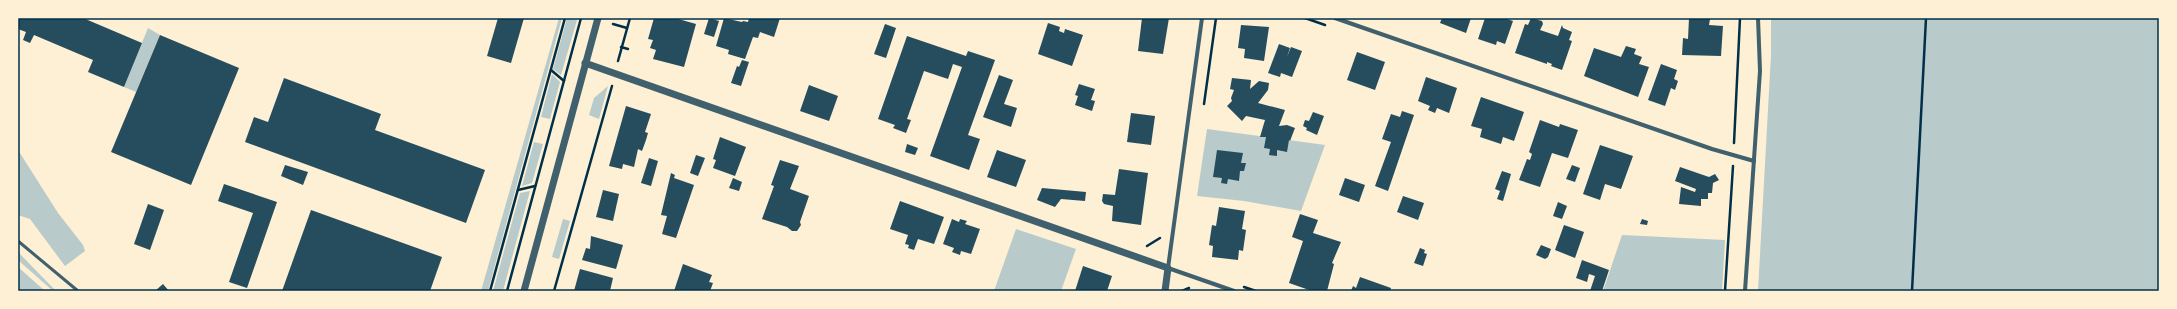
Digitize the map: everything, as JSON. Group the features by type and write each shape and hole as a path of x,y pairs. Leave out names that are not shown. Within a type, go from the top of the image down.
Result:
{"street":[{"path":"524,291 598,18"},
{"path":"1165,291 1202,18"},
{"path":"1334,18 1704,146 1754,161"},
{"path":"1745,291 1760,71 1758,18"},
{"path":"585,63 1234,291"}],"lane":[{"path":"18,241 78,291"}],"path":[{"path":"490,291 565,18"},
{"path":"507,291 581,18"},
{"path":"618,66 621,47 630,18"},
{"path":"1912,291 1926,18"},
{"path":"613,24 627,28"},
{"path":"621,47 628,49"},
{"path":"551,70 564,81"},
{"path":"554,291 612,84"},
{"path":"518,190 535,186"}],"shaded area":[{"path":"559,18 562,18 488,291 481,291"},
{"path":"567,18 577,20 561,75 553,69"},
{"path":"1771,18 2159,18 2159,291 1758,291 1771,55"},
{"path":"148,28 160,35 136,92 124,87"},
{"path":"552,74 560,82 550,119 541,117"},
{"path":"608,86 599,119 589,115 594,98"},
{"path":"1207,129 1325,145 1301,211 1244,201 1197,196"},
{"path":"534,142 543,144 532,183 522,186"},
{"path":"18,150 58,213 83,245 85,251 65,266 30,219 18,215"},
{"path":"530,191 503,291 493,291 520,193"},
{"path":"563,219 570,221 559,259 552,257"},
{"path":"1016,229 1076,249 1061,291 994,291"},
{"path":"1622,235 1725,240 1722,291 1603,291"},
{"path":"18,252 56,291 53,291 18,260"},
{"path":"18,267 45,291 18,291"}],"building":[{"path":"18,18 83,18 142,43 124,87 88,72 93,60 34,35 30,43 23,40 26,32 18,29"},
{"path":"498,18 524,18 511,63 487,56"},
{"path":"654,18 675,18 696,24 684,67 653,59 656,50 650,48 653,40 648,39"},
{"path":"709,18 719,21 714,37 704,34"},
{"path":"724,18 748,22 749,18 780,18 774,37 760,32 758,38 753,37 745,59 728,54 729,50 716,46"},
{"path":"1142,18 1169,18 1163,54 1138,51"},
{"path":"1442,18 1471,18 1466,33 1440,23"},
{"path":"1485,18 1504,18 1513,21 1505,44 1497,41 1496,45 1478,39"},
{"path":"1531,18 1542,21 1543,24 1540,30 1558,36 1562,25 1563,28 1572,32 1569,40 1572,41 1562,70 1551,66 1552,64 1547,62 1547,64 1515,53 1525,24 1528,25"},
{"path":"1689,18 1710,19 1709,25 1723,26 1721,56 1682,55 1683,38 1688,39"},
{"path":"1048,23 1060,27 1059,31 1064,33 1065,29 1083,35 1072,66 1038,54"},
{"path":"885,24 896,28 886,58 874,54"},
{"path":"1241,25 1269,27 1264,61 1244,58 1245,49 1238,48"},
{"path":"160,35 239,68 191,185 111,152"},
{"path":"907,36 966,56 968,51 995,60 968,135 980,139 969,170 930,156 962,67 953,64 948,79 924,71 907,119 911,120 906,133 893,128 895,125 878,119"},
{"path":"1279,44 1290,48 1287,57 1291,47 1302,51 1292,77 1281,73 1280,77 1268,73"},
{"path":"1626,46 1636,49 1634,54 1642,57 1639,64 1649,67 1638,97 1584,76 1594,48 1621,57"},
{"path":"1357,52 1385,62 1375,90 1347,80"},
{"path":"742,60 749,62 741,86 731,83 737,66 739,67"},
{"path":"1661,64 1677,70 1674,79 1678,81 1675,90 1671,88 1665,106 1648,100"},
{"path":"999,75 1013,80 1004,104 1017,108 1011,127 983,117"},
{"path":"1426,77 1457,88 1449,113 1437,108 1435,113 1428,110 1430,106 1418,101"},
{"path":"284,78 381,114 375,130 485,170 466,223 245,142 254,117 268,122"},
{"path":"1232,78 1251,80 1250,89 1259,81 1269,83 1268,90 1258,103 1285,110 1279,126 1287,125 1295,128 1290,141 1289,140 1287,152 1277,150 1277,156 1269,155 1270,149 1264,148 1266,137 1260,137 1265,120 1246,116 1242,121 1227,106 1232,101 1231,98 1234,90 1230,89"},
{"path":"1079,84 1095,89 1091,100 1095,101 1092,111 1075,105 1078,96 1075,95"},
{"path":"809,85 838,96 829,121 800,111"},
{"path":"1481,97 1524,112 1514,141 1503,137 1501,144 1480,137 1482,129 1471,126"},
{"path":"626,106 651,114 645,132 648,133 646,140 642,151 638,149 634,167 623,164 622,169 609,166"},
{"path":"1402,111 1414,115 1388,191 1375,186 1391,142 1382,139 1391,114 1400,117"},
{"path":"1313,112 1324,116 1317,135 1306,130 1307,128 1303,126 1305,120 1309,121"},
{"path":"1131,113 1155,116 1151,145 1127,142"},
{"path":"1540,120 1559,127 1560,124 1578,130 1568,158 1552,153 1540,187 1519,180 1527,159 1530,160 1532,154 1529,152"},
{"path":"720,137 746,147 735,176 713,168 716,160 713,159"},
{"path":"907,144 918,148 915,155 905,152"},
{"path":"1600,145 1633,156 1621,189 1605,184 1600,200 1583,194"},
{"path":"997,150 1026,160 1016,187 987,177"},
{"path":"1217,150 1243,153 1241,163 1246,163 1244,171 1240,171 1239,181 1228,179 1227,184 1221,183 1222,178 1213,177"},
{"path":"696,155 705,158 698,176 690,173"},
{"path":"649,158 658,161 651,186 641,183"},
{"path":"780,160 799,166 790,189 809,196 800,222 801,225 797,231 792,231 787,227 762,219 774,186 771,185"},
{"path":"285,165 308,172 303,185 281,176"},
{"path":"1572,165 1580,168 1575,182 1566,179"},
{"path":"1680,167 1709,177 1715,174 1719,180 1713,183 1712,193 1708,193 1708,199 1701,199 1701,206 1679,204 1681,187 1695,192 1696,189 1675,181"},
{"path":"1119,169 1148,173 1141,225 1112,221 1113,206 1104,204 1102,201 1103,194 1115,195"},
{"path":"1502,171 1511,174 1503,201 1497,199 1500,191 1495,189"},
{"path":"671,173 675,175 674,178 694,185 676,238 662,234 667,216 661,215"},
{"path":"733,178 742,182 739,191 729,188"},
{"path":"1345,178 1365,185 1359,202 1339,195"},
{"path":"224,184 277,202 247,288 229,282 253,213 218,201"},
{"path":"1042,188 1086,192 1085,201 1061,199 1055,207 1037,200"},
{"path":"603,190 619,194 613,221 596,217"},
{"path":"1403,196 1424,203 1418,220 1397,212"},
{"path":"900,201 944,217 934,244 918,239 914,250 908,248 909,245 905,244 908,235 890,229"},
{"path":"1558,202 1567,206 1562,219 1553,216"},
{"path":"148,204 164,210 150,250 134,244"},
{"path":"1219,207 1245,211 1242,229 1246,230 1243,251 1239,250 1238,260 1212,257 1213,246 1209,245 1212,225 1216,226"},
{"path":"311,210 442,257 430,291 282,291"},
{"path":"1300,214 1318,220 1313,233 1341,242 1332,263 1334,264 1327,291 1312,291 1289,283 1303,241 1292,237"},
{"path":"952,219 959,222 960,219 967,221 965,224 980,229 971,254 961,251 960,255 952,252 954,248 943,244"},
{"path":"1642,219 1648,221 1647,225 1640,224"},
{"path":"1564,225 1584,232 1575,258 1555,250"},
{"path":"591,236 623,245 616,269 582,260 586,248 590,249"},
{"path":"1541,245 1551,249 1548,257 1545,259 1536,255"},
{"path":"1420,248 1425,250 1424,253 1427,254 1423,266 1414,263"},
{"path":"1582,260 1609,270 1602,291 1590,291 1595,276 1589,274 1587,282 1576,278"},
{"path":"683,264 712,275 709,282 713,283 710,291 674,291"},
{"path":"1083,266 1112,276 1107,291 1075,291"},
{"path":"580,269 613,278 610,291 574,291"},
{"path":"1360,277 1391,288 1390,291 1351,291 1353,286 1356,288"},
{"path":"163,284 169,291 155,291"}]}
